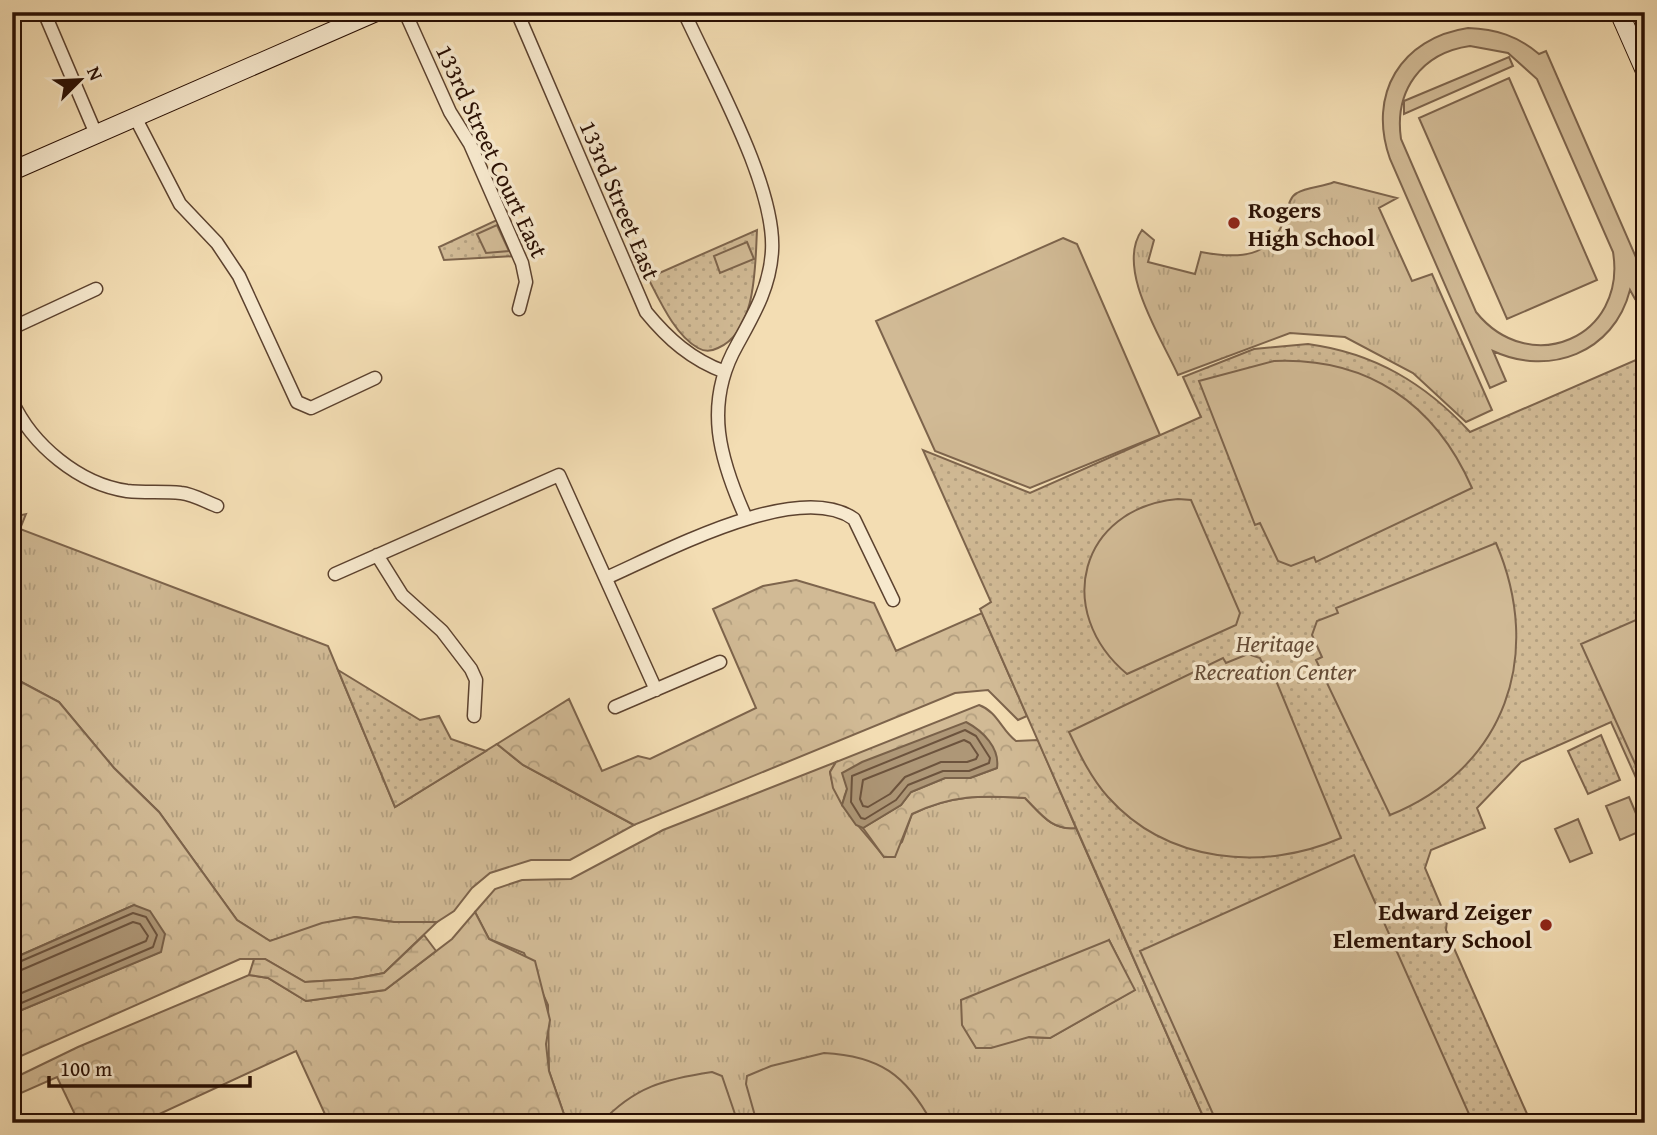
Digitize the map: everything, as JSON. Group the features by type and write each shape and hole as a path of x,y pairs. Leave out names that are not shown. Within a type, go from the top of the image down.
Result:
{"street":[{"path":"44,12 96,134"},
{"path":"12,171 376,12"},
{"name":"133rd Street Court East","path":"405,12 450,111 470,144 522,263 526,277 519,309"},
{"name":"133rd Street East","path":"517,12 632,285 646,312 674,343 695,358 725,372"},
{"path":"684,12 758,177 771,222 772,250 762,299 725,372 718,413 721,454 746,518"},
{"path":"1619,12 1645,71"},
{"path":"135,117 180,204 217,243 239,276 297,402 311,408 375,378"},
{"path":"12,328 96,289"},
{"path":"12,401 42,444 66,466 88,478 124,491 184,493 217,506"},
{"path":"335,573 559,475 656,690"},
{"path":"606,578 746,518 823,506 843,511 854,519 893,600"},
{"path":"377,555 402,595 442,631 471,669 476,680 474,716"},
{"path":"615,707 720,662"}],"green space":[{"path":"1468,28 1488,30 1515,38 1539,54 1546,51 1645,278 1645,295 1635,299 1630,290 1622,312 1610,330 1594,344 1576,354 1557,360 1536,361 1493,351 1506,381 1490,388 1390,159 1384,135 1383,113 1387,92 1395,73 1408,57 1424,44 1444,34","holes":["1470,46 1508,53 1537,79 1613,252 1613,282 1605,307 1590,326 1570,339 1547,345 1522,343 1498,332 1476,312 1401,139 1402,105 1414,77 1425,66 1453,50"]},
{"path":"1509,57 1513,66 1404,114 1404,101"},
{"path":"1509,78 1597,280 1507,319 1419,118"},
{"path":"1334,182 1397,198 1379,208 1412,281 1432,274 1492,410 1466,422 1413,373 1345,337 1290,333 1178,375 1152,322 1137,283 1135,246 1142,230 1154,240 1148,262 1195,274 1201,252 1240,255 1262,248 1272,241 1279,231 1294,195 1305,189"},
{"path":"499,219 516,256 444,260 439,247"},
{"path":"497,225 509,251 486,253 477,234"},
{"path":"757,230 751,296 740,327 731,339 718,348 708,351 698,348 675,326 648,278"},
{"path":"1063,238 1077,244 1160,435 1030,488 935,451 876,321"},
{"path":"747,242 754,259 720,273 714,256"},
{"name":"Heritage Recreation Center","path":"1308,344 1355,355 1397,373 1435,399 1470,432 1645,356 1645,787 1641,789 1611,722 1521,762 1477,808 1485,828 1431,850 1425,868 1447,920 1446,930 1531,1123 1206,1123 980,609 991,602 923,450 1030,493 1201,417 1183,377 1254,349"},
{"path":"1274,361 1308,362 1339,367 1368,377 1394,391 1418,409 1439,432 1457,458 1472,488 1316,562 1314,557 1291,566 1278,561 1260,523 1255,525 1199,381"},
{"path":"1178,499 1191,500 1240,613 1236,625 1127,674 1104,649 1090,622 1085,594 1088,567 1099,542 1118,521 1144,507"},
{"path":"26,514 20,529 328,646 395,807 497,744 523,765 634,825 570,860 531,860 490,873 472,888 454,911 437,922 394,922 355,917 270,941 237,920 159,812 114,768 59,702 12,677 12,517"},
{"path":"1496,543 1510,585 1516,626 1514,666 1505,703 1487,738 1462,768 1430,794 1390,815 1316,660 1322,657 1312,635 1317,621 1338,613 1336,608"},
{"path":"796,580 874,603 896,651 982,613 1027,716 1018,720 988,690 955,693 634,825 523,765 497,744 569,699 602,771 638,756 650,759 756,708 713,609 763,586"},
{"path":"1645,616 1645,778 1642,779 1581,644"},
{"path":"1248,654 1260,658 1270,680 1275,678 1341,838 1311,849 1280,855 1217,855 1187,848 1158,836 1132,819 1108,797 1091,774 1069,732 1223,658 1226,663"},
{"path":"338,670 420,720 439,716 451,739 486,751 395,807"},
{"path":"12,677 59,702 114,768 159,812 237,920 270,941 322,923 355,917 394,922 437,922 384,973 353,979 305,982 265,959 240,959 12,1060 12,1014 160,952 134,905 12,959"},
{"path":"979,705 991,712 1016,741 1038,740 1076,828 1054,824 1025,798 953,800 912,814 895,857 884,857 863,828 901,805 911,792 945,778 970,778 997,768 847,789 842,805 833,788 830,772 836,762"},
{"path":"1601,735 1620,780 1588,794 1568,751"},
{"path":"836,762 830,772 838,796 884,857 902,842 912,814 926,808 967,798 1025,798 1054,824 1076,828 1206,1123 567,1123 549,1071 548,1005 524,953 489,939 475,912 495,889 522,880 571,879 663,830","holes":["1109,940 1134,990 1050,1038 1029,1037"]},
{"path":"1629,797 1643,830 1620,840 1606,806"},
{"path":"1578,819 1592,853 1570,862 1555,829"},
{"path":"1354,855 1473,1123 1217,1123 1140,951"},
{"path":"475,912 489,939 535,961 550,1020 546,1044 549,1071 567,1123 329,1123 296,1051 140,1123 79,1123 57,1077 12,1097 12,1079 78,1047 249,975 268,978 306,1001 385,990 452,939"},
{"path":"424,935 436,951 385,990 306,1001 268,978 249,975 254,959 265,959 305,982 353,979 384,973"},
{"path":"1109,940 1135,990 1050,1038 1029,1037 991,1048 976,1048 962,1025 961,1000"},
{"path":"824,1053 861,1058 889,1071 912,1092 932,1123 757,1123 746,1084 747,1076 771,1066"},
{"path":"712,1072 722,1076 738,1123 601,1123 626,1101 651,1087"}],"water":[{"path":"966,722 989,741 996,754 997,768 970,778 945,778 911,792 901,805 863,828 856,825 842,805 847,789 842,773 862,762"},
{"path":"134,905 150,911 165,934 161,952 12,1014 12,959"}],"place":[{"name":"Rogers High School","path":"1234,223"},
{"name":"Edward Zeiger Elementary School","path":"1546,925"}]}
